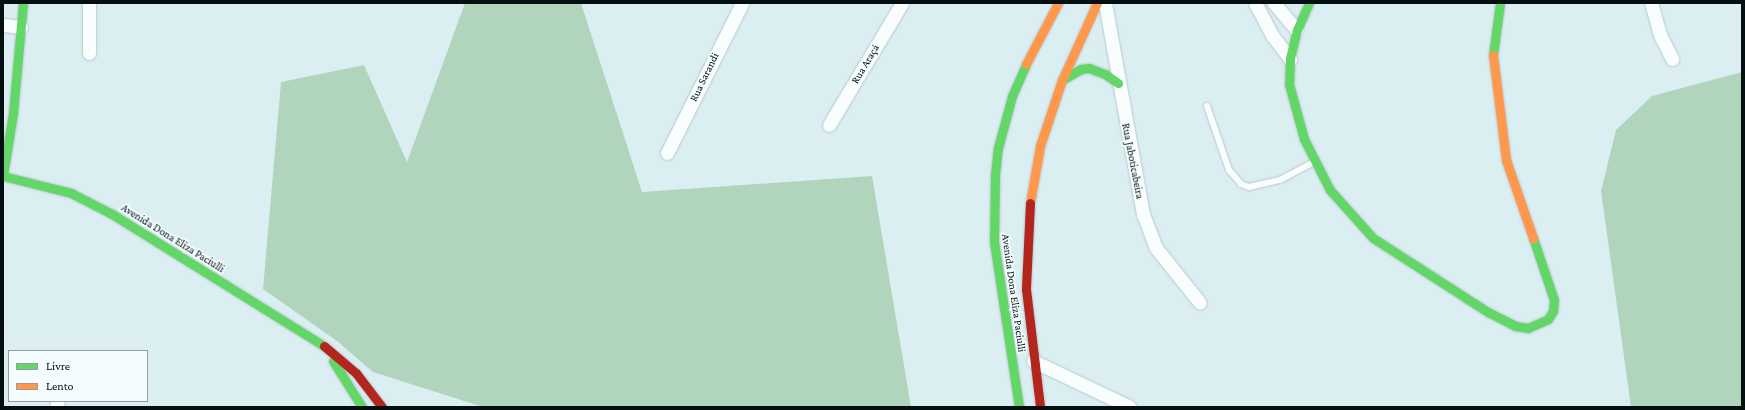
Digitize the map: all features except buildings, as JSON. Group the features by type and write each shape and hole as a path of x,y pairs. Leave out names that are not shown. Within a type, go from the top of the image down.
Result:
{"street":[{"path":"3,176 8,113 21,27 23,3"},
{"path":"88,53 89,3"},
{"name":"Rua Sarandi","path":"667,153 742,3"},
{"name":"Rua Araçá","path":"829,125 902,3"},
{"name":"Avenida Dona Eliza Paciulli","path":"1019,407 994,241 995,176 998,148 1012,96 1032,48 1058,3"},
{"name":"Avenida Dona Eliza Paciulli","path":"1040,407 1032,361 1026,290 1027,223 1040,146 1062,80 1097,3"},
{"name":"Rua Jaboticabeira","path":"1105,3 1118,83 1143,214 1156,248 1200,303"},
{"path":"1255,3 1272,35 1290,59"},
{"path":"1274,3 1297,30"},
{"path":"1309,3 1297,30 1290,59 1290,84 1293,105 1314,162 1330,190 1354,219 1373,238 1405,260 1516,326 1528,328 1540,324 1548,318 1553,311 1552,289 1506,160 1492,59 1500,3"},
{"path":"1651,3 1660,35 1672,59"},
{"path":"3,25 21,27"},
{"path":"1062,80 1081,69 1089,68 1105,74 1118,83"},
{"name":"Avenida Dona Eliza Paciulli","path":"3,176 54,188 90,201 320,343 345,361 382,407"},
{"name":"Avenida Dona Eliza Paciulli","path":"320,343 362,407"},
{"path":"1032,361 1130,407"}],"lane":[{"path":"1207,106 1228,170 1241,184 1250,187 1280,180 1314,162"}],"green space":[{"path":"465,3 581,3 642,192 872,176 911,407 483,407 373,372 337,341 263,289 281,82 364,65 407,162"},
{"path":"1742,72 1742,407 1631,407 1601,191 1616,130 1652,96"}],"traffic: fast":[{"path":"3,175 13,113 23,3"},
{"path":"1309,3 1297,30 1290,59 1289,84 1304,139 1330,190 1373,238 1488,312 1515,326 1528,328 1548,319 1553,311 1554,300 1533,238"},
{"path":"1493,55 1500,3"},
{"path":"1019,407 994,241 995,175 998,148 1012,96 1026,64"},
{"path":"1062,80 1081,69 1089,68 1105,74 1118,83"},
{"path":"3,176 71,193 112,214 324,346"},
{"path":"333,361 362,407"}],"traffic: slow":[{"path":"1026,64 1058,3"},
{"path":"1030,203 1040,146 1062,80 1097,3"},
{"path":"1493,55 1506,160 1533,238"}],"traffic: jam":[{"path":"1030,203 1026,289 1040,407"},
{"path":"324,346 356,373 382,407"}]}
